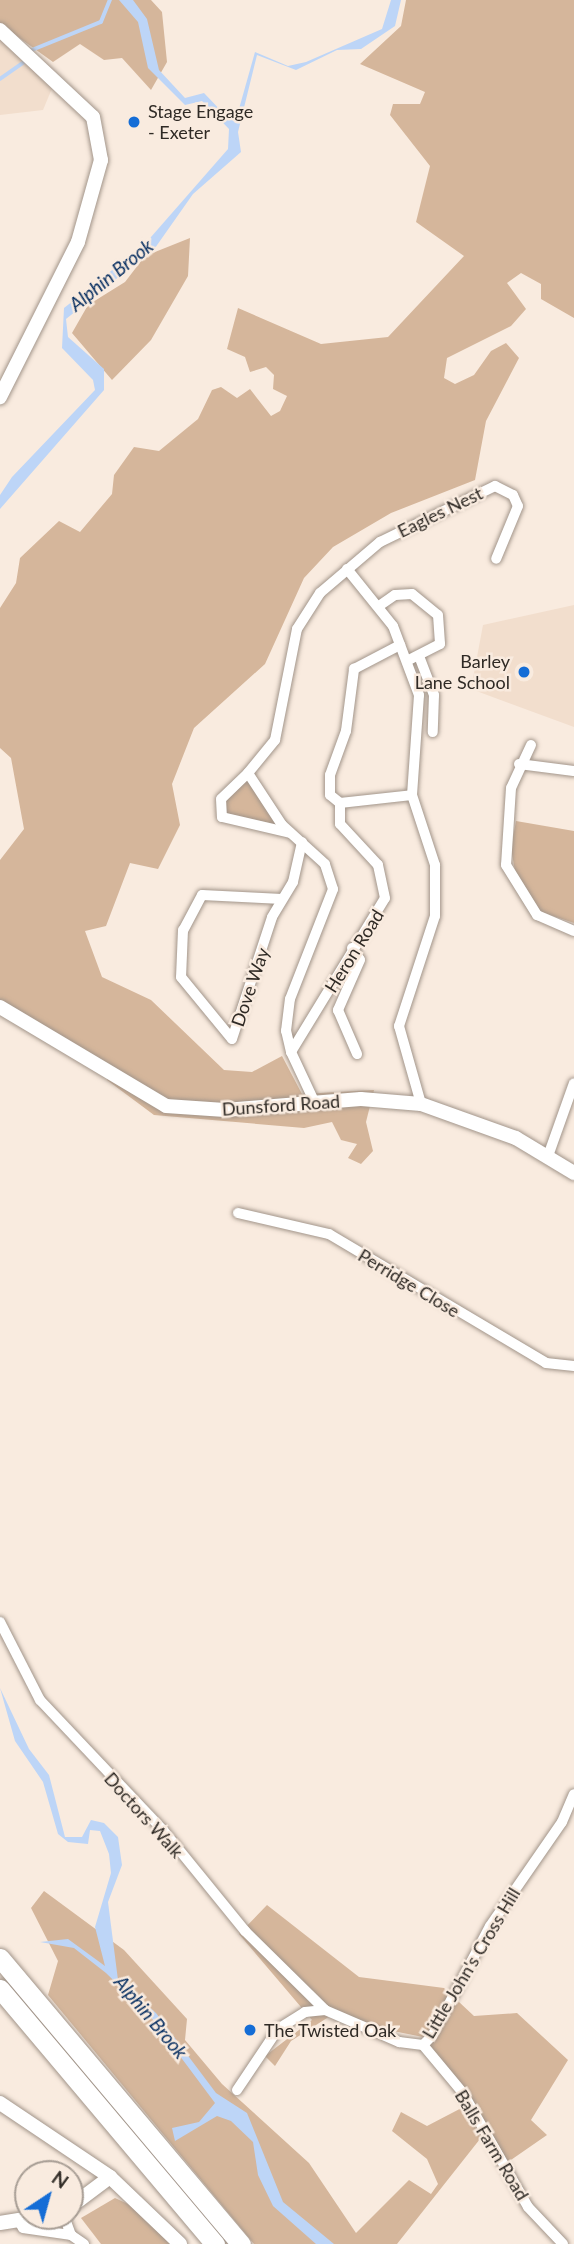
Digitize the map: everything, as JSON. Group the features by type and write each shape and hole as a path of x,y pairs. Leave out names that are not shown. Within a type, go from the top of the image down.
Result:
{"highway":[{"path":"0,1958 241,2244"},
{"path":"0,1989 215,2244"}],"street":[{"path":"0,30 93,117 102,160 78,242 0,397"},
{"name":"Eagles Nest","path":"347,569 380,542 495,486 513,495 518,506 496,559"},
{"path":"290,833 222,817 221,799 248,773 275,740 302,620 347,569 379,606 400,645 414,658 434,695 433,732"},
{"path":"379,606 405,593 433,609 444,638 414,658"},
{"name":"Heron Road","path":"291,1052 352,948 382,905 385,881 340,824 340,803 330,795 330,775 346,732 354,669 400,645"},
{"path":"414,658 420,702 411,750 412,795 435,865 435,916 399,1026 421,1104"},
{"path":"531,745 519,764 511,788 506,865 537,915 574,931"},
{"path":"519,764 574,771"},
{"path":"248,773 290,833 326,864 333,898 290,999 286,1031 291,1052 314,1101"},
{"path":"340,803 412,795"},
{"name":"Dove Way","path":"282,899 202,895 183,930 181,977 232,1039 282,899 302,842"},
{"path":"352,948 360,960 338,1010 357,1054"},
{"name":"Dunsford Road","path":"0,1007 166,1106 225,1111 314,1101 421,1104 466,1116 548,1156 574,1172"},
{"path":"548,1156 574,1083"},
{"name":"Perridge Close","path":"238,1213 329,1234 546,1363 574,1366"},
{"name":"Doctors Walk","path":"0,1622 40,1700 163,1830 208,1892 309,1993"},
{"name":"Little John's Cross Hill","path":"309,1993 325,2010 399,2042 423,2045 574,1794"},
{"path":"305,2012 309,1993"},
{"name":"Little John's Cross Hill","path":"237,2090 278,2029 305,2012 325,2010"},
{"name":"Balls Farm Road","path":"423,2045 463,2092 528,2207 564,2244"},
{"path":"0,2102 110,2177 180,2244"},
{"path":"84,2196 110,2177"},
{"path":"37,2230 71,2235 84,2244"},
{"path":"69,2230 71,2235"}],"shaded area":[{"path":"0,0 151,0 162,12 167,62 151,90 122,58 104,60 80,44 53,62 0,24"},
{"path":"406,0 574,0 574,318 541,299 541,284 521,273 507,283 526,309 511,326 447,358 444,378 455,384 474,375 491,351 506,343 519,358 486,421 475,480 391,513 333,547 304,578 265,664 194,728 172,784 180,825 158,869 130,863 106,926 85,931 102,977 151,1000 224,1070 252,1072 282,1056 302,1094 374,1090 366,1122 373,1151 361,1164 348,1158 357,1144 341,1140 332,1122 304,1128 154,1115 107,1080 107,1066 0,1009 0,860 24,829 11,758 0,748 0,608 16,583 20,558 59,521 80,532 112,494 114,475 134,447 159,451 198,419 212,390 221,387 237,398 250,389 271,416 280,411 287,396 273,389 274,375 266,367 250,372 245,357 227,349 238,308 321,344 388,337 464,256 416,222 430,166 390,115 393,104 420,104 425,92 360,64 401,26"},
{"path":"0,38 53,86 43,110 0,115"},
{"path":"190,238 188,276 151,340 112,380 72,333 88,305 125,282 145,256"},
{"name":"Barley Lane School","path":"574,605 574,727 471,689 483,625"},
{"path":"245,780 249,781 278,825 225,813 225,801"},
{"path":"516,821 574,831 574,923 541,912 515,871 511,848"},
{"path":"44,1891 124,1950 187,2019 185,2040 222,2084 309,2163 356,2233 409,2180 431,2194 438,2184 427,2159 392,2131 401,2112 427,2126 473,2102 423,2037 373,2027 338,2011 291,2041 275,2066 265,2056 312,2020 239,1934 267,1905 359,1977 444,1988 474,2016 517,2013 568,2060 531,2120 547,2135 508,2162 494,2138 480,2139 397,2244 254,2244 48,1995 58,1961 31,1908"},
{"path":"115,2198 128,2204 173,2244 101,2244 84,2222 84,2216"}],"water":[{"name":"Alphin Brook","path":"119,0 133,0 147,19 159,70 185,98 204,93 227,117 237,116 255,52 288,66 306,62 382,29 391,0 401,0 395,26 361,49 337,50 296,70 257,55 238,132 241,152 193,194 155,248 66,319 68,337 104,369 104,390 0,509 0,495 12,477 95,390 93,380 62,348 64,308 144,245 228,149 229,129 202,101 185,105 148,68 138,22"},
{"name":"Alphin Brook","path":"0,1688 29,1749 49,1775 65,1837 82,1837 91,1820 104,1823 118,1837 122,1865 108,1902 118,1980 156,2013 216,2093 247,2113 283,2202 334,2244 316,2244 273,2206 258,2175 253,2142 231,2121 217,2116 175,2141 172,2128 199,2122 215,2103 150,2016 106,1973 74,1948 40,1942 68,1939 105,1966 95,1927 111,1873 109,1854 100,1831 90,1830 88,1844 68,1842 58,1834 43,1782 15,1741"}],"waterway":[{"path":"32,50 101,22 110,0"},
{"path":"0,79 23,63"}],"place":[{"name":"Stage Engage - Exeter","path":"134,122"},
{"name":"Barley Lane School","path":"524,672"},
{"name":"The Twisted Oak","path":"250,2030"}]}
